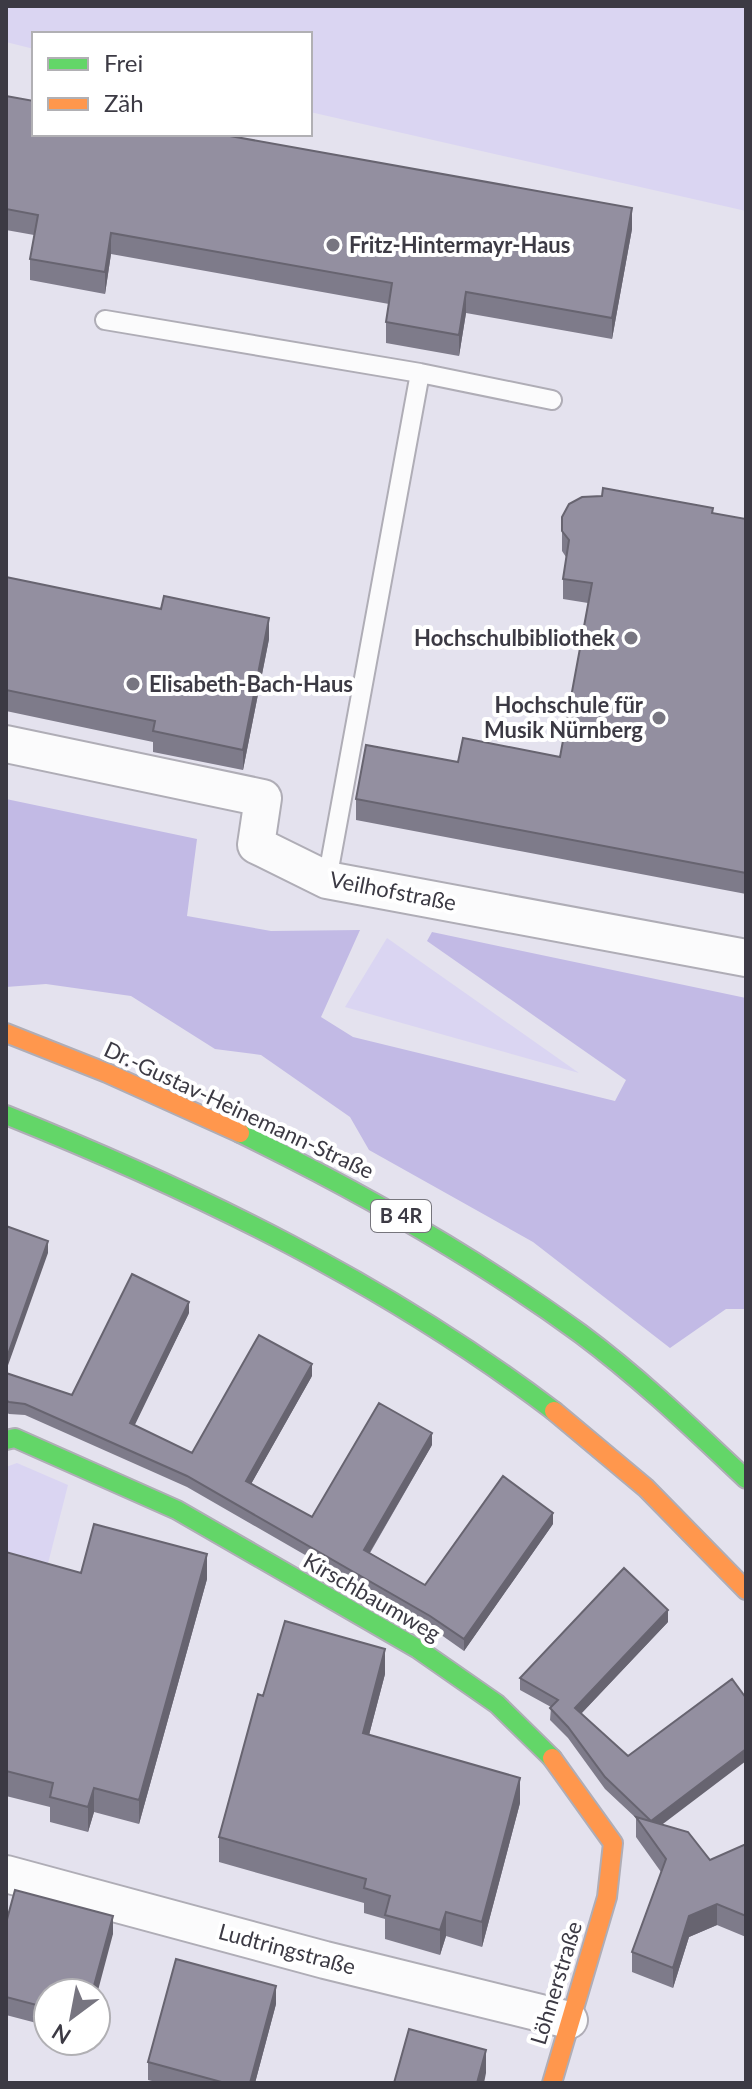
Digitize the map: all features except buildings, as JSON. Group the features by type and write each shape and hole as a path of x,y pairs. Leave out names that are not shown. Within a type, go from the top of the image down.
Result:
{"main road":[{"name":"Dr.-Gustav-Heinemann-Straße","path":"6,1033 221,1123 307,1165 418,1226 512,1285 608,1355 678,1413 746,1479"},
{"path":"6,1115 217,1205 323,1260 437,1327 582,1432 665,1506 746,1590"},
{"name":"Kirschbaumweg","path":"6,1440 15,1438 177,1510 418,1649 497,1704 548,1753 613,1843 607,1897"},
{"name":"Löhnerstraße","path":"552,2083 607,1897"}],"street":[{"name":"Veilhofstraße","path":"6,744 263,798 256,845 327,880 746,958"},
{"name":"Ludtringstraße","path":"6,1874 325,1960 569,2020"}],"lane":[{"path":"105,320 420,373 552,400"},
{"path":"327,880 420,373"}],"shaded area":[{"path":"6,6 743,6 746,8 746,211 312,112 312,32 32,32 32,48 6,42"},
{"path":"6,799 197,839 187,916 271,931 360,930 321,1017 353,1037 615,1101 626,1080 427,941 432,932 746,998 746,1309 726,1309 670,1348 533,1242 369,1150 350,1117 261,1055 215,1049 131,996 46,984 6,987"},
{"path":"387,938 579,1073 345,1007"},
{"path":"17,1463 68,1485 42,1587 6,1577 6,1467"}],"traffic: fast":[{"path":"6,1115 150,1176 290,1245 425,1322 554,1411"},
{"path":"240,1133 415,1226 541,1305 624,1368 746,1479"},
{"path":"6,1440 15,1438 177,1510 418,1649 497,1704 552,1758"}],"traffic: slow":[{"path":"6,1033 107,1073 240,1133"},
{"path":"554,1411 646,1488 746,1590"},
{"path":"552,1758 613,1843 607,1897 552,2083"}],"place":[{"name":"Fritz-Hintermayr-Haus","path":"333,245"},
{"name":"Hochschulbibliothek","path":"631,638"},
{"name":"Elisabeth-Bach-Haus","path":"133,684"},
{"name":"Hochschule für Musik Nürnberg","path":"659,718"}]}
